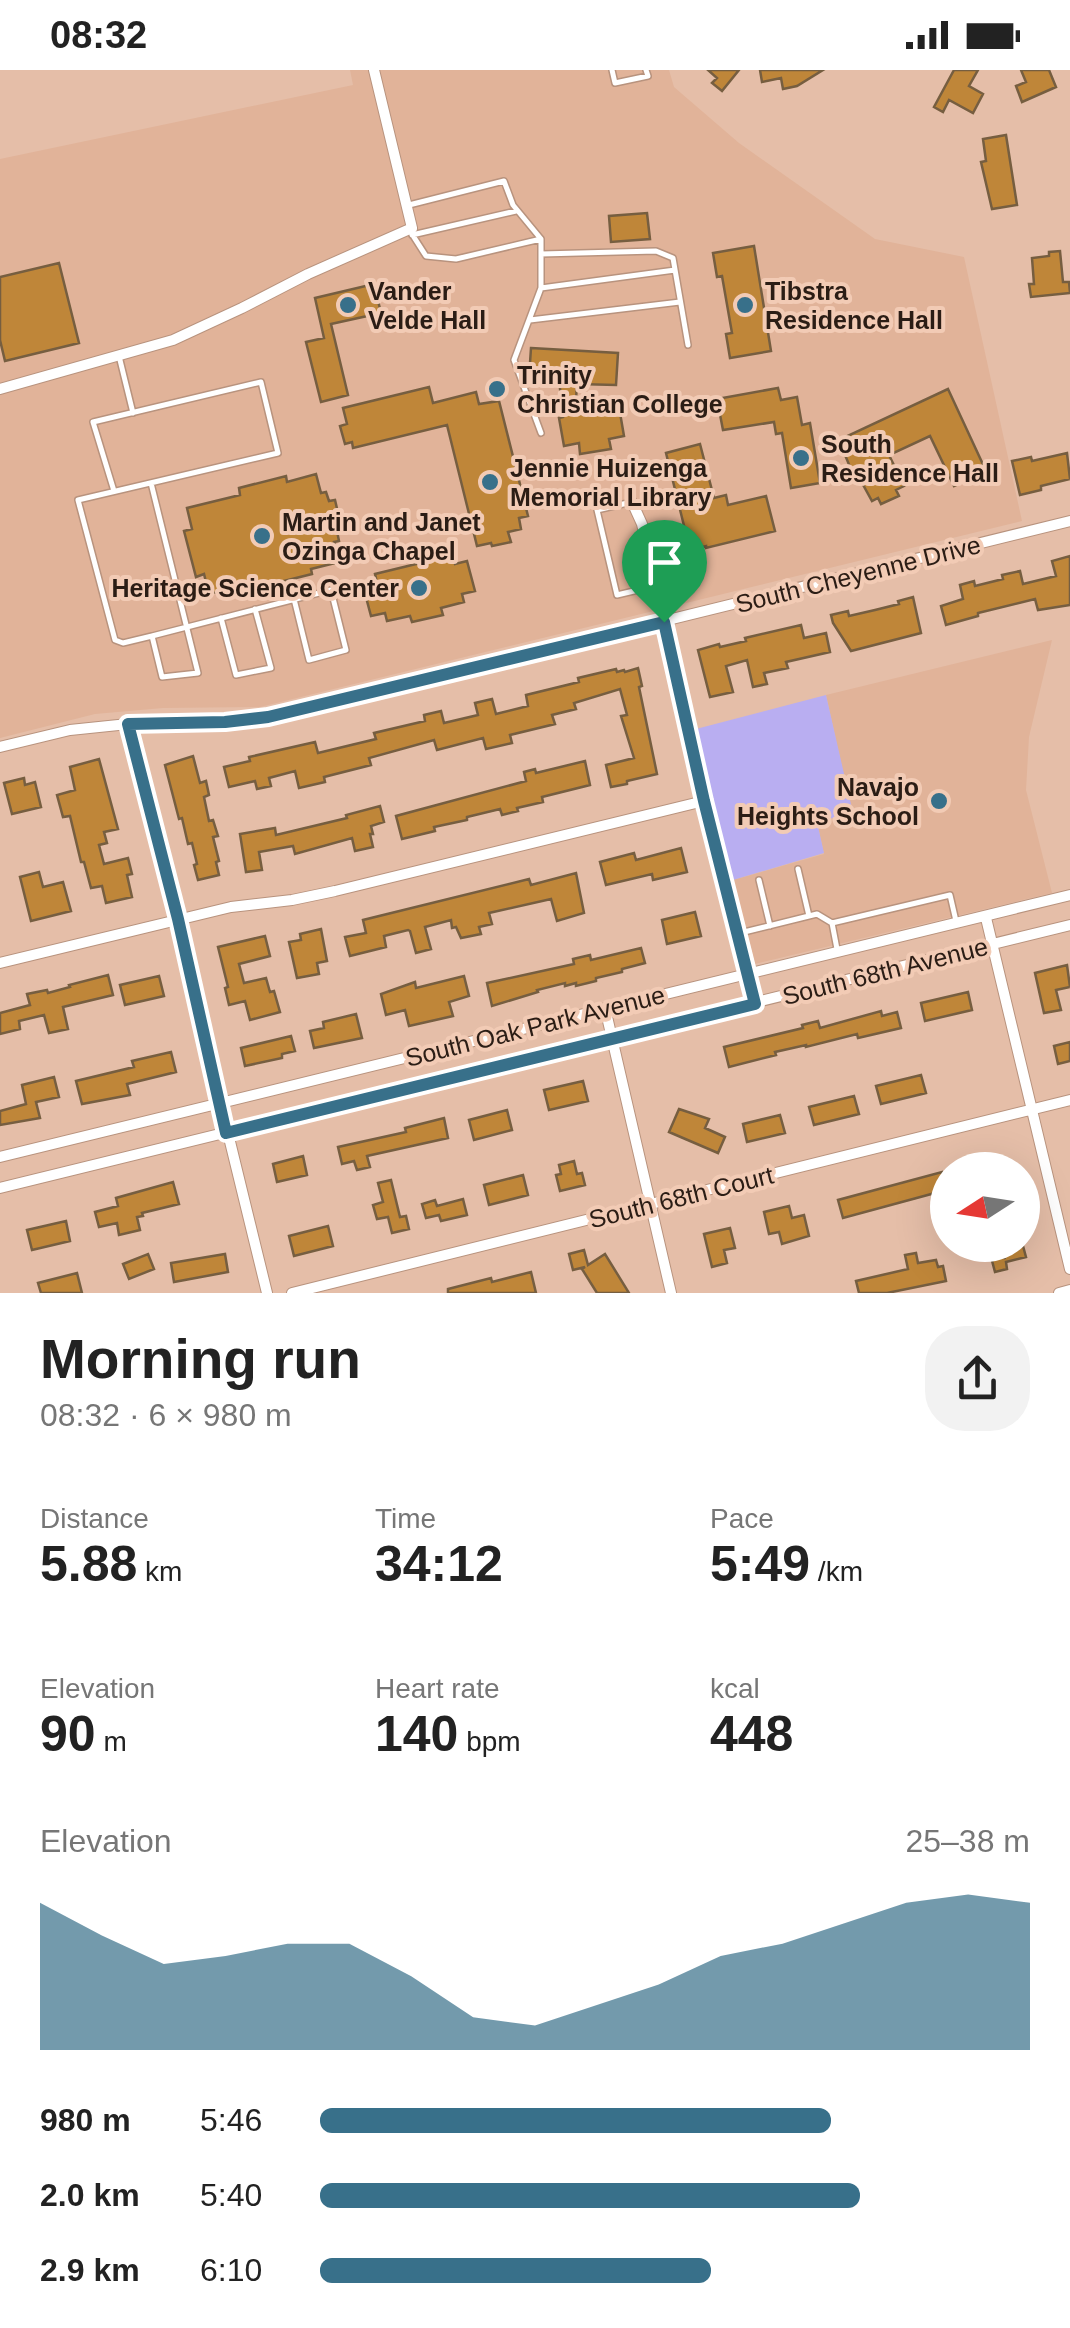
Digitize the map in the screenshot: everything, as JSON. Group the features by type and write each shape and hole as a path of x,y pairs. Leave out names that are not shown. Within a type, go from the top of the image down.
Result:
{"street":[{"path":"0,389 173,340 308,274 411,231 374,70"},
{"path":"632,502 642,524 704,801 755,1004"},
{"name":"South Cheyenne Drive","path":"0,748 70,730 268,717 1070,521"},
{"path":"128,724 267,1293"},
{"path":"0,964 231,907 324,893 704,801"},
{"name":"South Oak Park Avenue","path":"0,1158 1070,896"},
{"path":"986,918 1070,1269"},
{"name":"South 68th Avenue","path":"0,1188 1070,925"},
{"path":"605,1008 672,1293"},
{"name":"South 68th Court","path":"292,1293 1070,1100"},
{"path":"1059,1293 1070,1290"}],"lane":[{"path":"612,70 615,84 648,76 646,70"},
{"path":"406,206 504,180 513,205 541,239 541,288 514,360 541,433"},
{"path":"518,210 411,231 426,256 456,259 541,239"},
{"path":"541,254 656,251 673,258 688,345"},
{"path":"541,288 675,270"},
{"path":"528,320 680,302"},
{"path":"119,356 133,413"},
{"path":"114,491 94,422 261,382 278,452 78,500 115,640 152,636 331,590 346,650 309,660 294,600"},
{"path":"151,483 198,673 162,678 152,636"},
{"path":"632,502 597,510 617,595 655,586"},
{"path":"220,618 236,675 271,668 255,609"},
{"path":"798,868 809,916"},
{"path":"759,880 770,926"},
{"path":"832,924 950,895 957,924"},
{"path":"738,934 817,914 832,924 837,952"}],"shaded area":[{"name":"Trinity Christian College","path":"350,70 669,70 674,87 739,143 875,239 964,257 1022,521 260,707 163,708 95,714 0,738 0,159 353,85"},
{"name":"Navajo Heights School","path":"1052,640 1029,737 1026,790 1052,893 755,964 733,880 824,854 817,822 852,813 826,695"},
{"path":"826,695 853,813 817,822 824,853 733,880 696,729"}],"building":[{"path":"708,70 739,70 722,91 712,83 717,78"},
{"path":"760,70 823,70 797,86 783,89 781,78 762,82"},
{"path":"954,70 978,70 969,86 983,94 973,113 949,100 943,112 934,107"},
{"path":"1021,70 1049,70 1056,87 1022,102 1016,86 1026,82"},
{"path":"1006,135 1017,205 992,209 981,162 986,161 983,139"},
{"path":"647,213 650,239 611,242 609,216"},
{"name":"Tibstra Residence Hall","path":"754,246 771,351 730,358 726,334 732,333 722,276 717,277 713,253"},
{"path":"1060,251 1063,282 1069,282 1070,293 1031,297 1032,258"},
{"path":"59,263 79,343 5,361 0,340 0,277"},
{"path":"374,284 381,313 331,324 348,395 321,402 306,342 324,338 315,298"},
{"path":"531,348 618,353 616,385 577,384 575,415 619,407 624,436 609,439 611,449 580,454 579,443 564,446 559,379 529,378"},
{"name":"Jennie Huizenga Memorial Library","path":"429,387 433,403 476,392 479,404 499,401 528,516 519,518 521,529 508,532 511,542 477,546 447,425 353,448 352,442 345,444 340,426 347,424 343,408"},
{"name":"South Residence Hall","path":"778,388 781,400 797,397 802,425 810,423 820,483 791,488 782,433 776,434 774,422 723,430 717,399"},
{"path":"948,389 986,471 954,486 930,436 889,455 904,486 896,490 899,496 881,504 878,498 872,501 856,472 853,474 843,438"},
{"path":"700,444 714,498 726,495 728,505 766,496 775,531 690,550 666,453"},
{"path":"1067,453 1070,479 1020,495 1012,461"},
{"name":"Martin and Janet Ozinga Chapel","path":"316,474 321,493 326,492 329,501 335,500 342,530 337,531 339,541 334,542 339,562 311,569 312,574 264,586 262,581 209,594 204,574 196,577 184,531 192,529 187,508 240,495 239,488 286,476 287,482"},
{"name":"Heritage Science Center","path":"453,555 455,564 467,561 475,591 462,594 464,602 441,608 443,615 412,622 410,616 387,621 385,613 371,616 363,586 377,583 375,574"},
{"path":"1070,556 1070,605 1038,610 1035,599 946,625 941,606 963,599 960,585 974,581 975,586 1020,571 1023,584 1056,576 1052,561"},
{"path":"913,597 921,633 851,651 833,623 831,615 848,611 849,616"},
{"path":"801,625 804,638 826,633 830,652 786,662 788,668 764,673 767,684 753,687 747,660 726,666 733,692 710,697 698,650"},
{"path":"638,668 657,774 627,784 611,787 606,765 634,758 621,716 627,715 620,689 574,703 576,709 552,715 555,724 510,735 512,743 486,749 483,738 437,750 434,740 369,758 371,765 299,788 295,771 269,778 271,786 257,789 255,781 229,787 224,767 250,761 249,757 315,742 318,753 376,739 374,733 425,721 424,715 441,711 444,723 478,715 475,703 492,699 496,714 528,706 526,695 579,682 578,678"},
{"path":"193,756 200,783 206,781 209,795 204,797 209,821 213,820 218,836 213,837 219,875 198,880 192,843 188,844 182,818 179,819 165,765"},
{"path":"99,759 118,829 104,832 107,843 99,845 104,864 128,858 132,874 127,875 132,897 106,903 102,886 91,888 70,816 63,817 57,795 75,790 70,767"},
{"path":"585,761 590,785 542,797 543,802 517,808 518,811 502,815 500,809 402,839 396,816 526,781 524,772 535,769 536,773"},
{"path":"24,778 25,785 35,782 41,807 12,814 4,783"},
{"path":"380,806 384,822 371,826 373,847 355,851 352,838 295,854 293,846 259,852 262,870 246,872 240,834 275,828 276,835"},
{"path":"681,848 687,872 653,880 652,874 606,885 600,862 634,853 636,860"},
{"path":"39,872 43,887 63,882 71,911 31,921 20,877"},
{"path":"576,873 584,913 557,921 551,899 489,913 492,924 479,927 481,934 461,938 456,927 452,928 451,920 425,927 431,949 416,953 408,930 384,936 386,947 350,956 345,937 366,933 363,920 529,879 531,885"},
{"path":"695,912 701,936 667,944 662,920"},
{"path":"321,929 327,961 317,963 319,974 297,978 289,942 301,940 300,934"},
{"path":"265,936 270,956 239,964 244,983 266,978 280,1012 250,1020 245,1001 229,1005 218,947"},
{"path":"641,948 645,963 622,972 576,986 565,983 537,990 492,1006 487,983 574,964 573,959 590,955 591,960"},
{"path":"1067,965 1070,987 1056,990 1061,1010 1044,1013 1035,973"},
{"path":"108,975 113,995 63,1007 68,1029 49,1033 44,1015 19,1021 20,1029 0,1034 0,1013 30,1005 27,994 47,990 48,993"},
{"path":"159,976 164,996 125,1005 120,985"},
{"path":"464,976 469,996 449,1002 453,1016 409,1026 405,1010 386,1015 381,994 415,982 416,988"},
{"path":"968,992 972,1010 925,1021 921,1003"},
{"path":"881,1011 882,1016 897,1012 901,1028 775,1052 776,1055 729,1067 724,1047 818,1021 820,1028"},
{"path":"356,1014 362,1038 314,1048 310,1031 324,1028 323,1022"},
{"path":"291,1036 295,1051 245,1066 241,1048"},
{"path":"1070,1042 1070,1061 1058,1064 1054,1046"},
{"path":"171,1052 176,1072 127,1084 130,1095 82,1104 76,1081 134,1067 132,1061"},
{"path":"921,1075 926,1093 881,1104 876,1086"},
{"path":"54,1077 59,1097 36,1102 40,1118 0,1125 0,1111 26,1104 22,1085"},
{"path":"583,1081 588,1101 549,1110 544,1090"},
{"path":"854,1096 859,1114 814,1125 809,1107"},
{"path":"679,1109 709,1119 705,1128 725,1137 718,1153 669,1132"},
{"path":"507,1110 512,1130 474,1140 469,1120"},
{"path":"780,1115 785,1133 747,1142 743,1124"},
{"path":"444,1118 448,1138 367,1156 370,1167 357,1170 354,1161 342,1164 338,1147 406,1132 405,1128"},
{"path":"303,1156 307,1175 277,1182 273,1164"},
{"path":"574,1161 585,1185 560,1191 556,1175 561,1174 559,1165"},
{"path":"523,1175 528,1195 489,1205 484,1185"},
{"path":"930,1175 930,1194 843,1218 838,1200"},
{"path":"391,1180 400,1217 406,1216 409,1229 392,1233 388,1217 377,1219 373,1205 383,1202 378,1183"},
{"path":"173,1182 179,1204 142,1213 137,1217 140,1230 119,1235 117,1223 99,1227 95,1212 118,1206 116,1198"},
{"path":"463,1199 467,1215 441,1221 439,1215 426,1218 422,1204 435,1200 437,1206"},
{"path":"789,1206 792,1218 804,1215 809,1236 782,1244 779,1232 769,1234 764,1212"},
{"path":"66,1221 70,1241 32,1250 27,1230"},
{"path":"328,1226 333,1246 294,1256 289,1236"},
{"path":"730,1228 735,1248 724,1250 727,1263 712,1267 704,1234"},
{"path":"584,1250 588,1265 605,1254 629,1293 597,1293 582,1269 585,1267 573,1270 569,1254"},
{"path":"916,1253 918,1263 930,1261 943,1266 946,1281 887,1293 859,1293 856,1281 908,1269 905,1255"},
{"path":"148,1254 154,1269 129,1279 123,1264"},
{"path":"225,1254 228,1272 174,1282 171,1263"},
{"path":"992,1262 1006,1262 1007,1269 995,1272"},
{"path":"531,1272 536,1293 448,1293 448,1289 491,1278 492,1282"},
{"path":"77,1273 82,1293 41,1293 38,1283"}],"place":[{"name":"Vander Velde Hall","path":"348,305"},
{"name":"Tibstra Residence Hall","path":"745,305"},
{"name":"Trinity Christian College","path":"497,389"},
{"name":"South Residence Hall","path":"801,458"},
{"name":"Jennie Huizenga Memorial Library","path":"490,482"},
{"name":"Martin and Janet Ozinga Chapel","path":"262,536"},
{"name":"Heritage Science Center","path":"419,588"},
{"name":"Navajo Heights School","path":"939,801"}],"route":[{"path":"664,622 755,1004 226,1133 178,919 128,724 268,717 664,622"}]}
